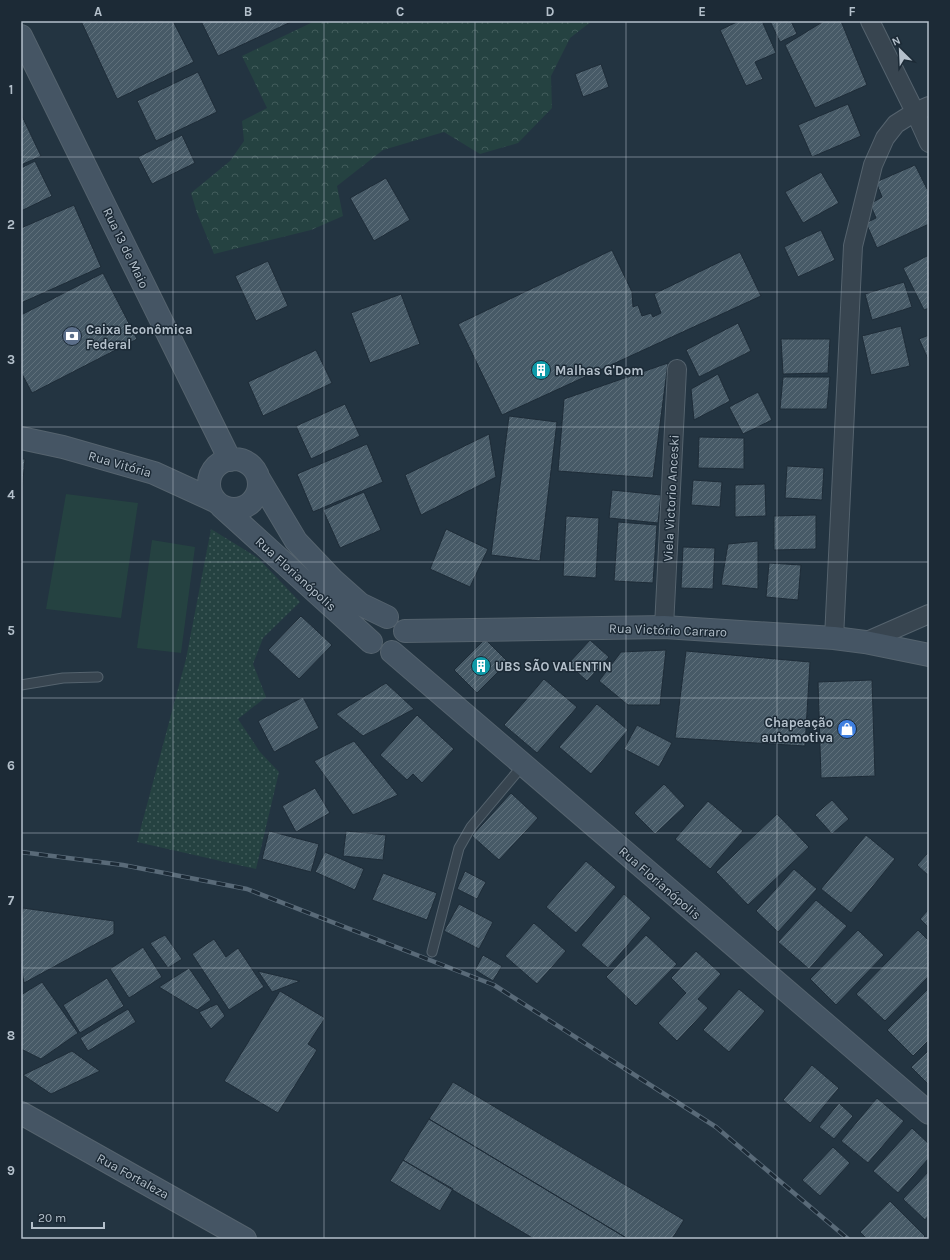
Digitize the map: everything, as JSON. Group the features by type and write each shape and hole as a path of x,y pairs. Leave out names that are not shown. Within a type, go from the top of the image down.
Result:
{"main road":[{"name":"Rua 13 de Maio","path":"21,36 230,460"},
{"name":"Rua Vitória","path":"21,438 63,447 154,473 218,503"},
{"path":"230,460 243,461 250,465 256,471 259,479 257,495 252,502 246,507 237,509 229,509 218,503 211,493 209,485 210,477 214,470 220,464 230,460"},
{"name":"Rua Florianópolis","path":"259,479 296,541 333,580 360,604 387,617"},
{"name":"Rua Florianópolis","path":"218,503 371,642"},
{"path":"387,617 398,621 403,625 405,631 404,643 400,648 392,652 383,653 371,642 370,631 372,626 376,622 387,617"},
{"name":"Rua Victório Carraro","path":"405,631 664,627 834,638 865,642 929,655"},
{"name":"Rua Florianópolis","path":"392,652 929,1113"},
{"name":"Rua Fortaleza","path":"21,1113 245,1239"}],"street":[{"path":"870,21 922,109 929,143"},
{"path":"834,638 853,246 873,165 885,138 896,124 922,109"},
{"name":"Viela Victorio Anceski","path":"664,627 677,369"},
{"path":"865,642 929,614"}],"lane":[{"path":"21,685 47,679 98,677"},
{"path":"432,952 459,848 471,827 523,765"}],"green space":[{"path":"315,21 592,21 570,38 551,76 552,108 518,143 480,154 444,132 383,150 337,186 343,216 311,230 214,254 197,213 191,193 230,161 244,141 242,121 267,108 242,56"},
{"path":"66,494 138,503 121,618 46,609"},
{"path":"211,529 258,558 300,602 263,638 253,664 266,697 238,719 260,752 279,772 256,869 137,842 186,659"},
{"path":"152,540 195,547 181,653 137,648"}],"building":[{"path":"81,21 173,21 194,62 117,99"},
{"path":"201,21 293,21 218,56"},
{"path":"739,21 762,21 776,53 755,62 763,79 746,86 720,30"},
{"path":"770,21 791,21 797,34 780,42"},
{"path":"824,21 841,21 867,85 815,108 785,45"},
{"path":"601,64 609,87 583,97 575,74"},
{"path":"198,72 217,112 156,141 137,101"},
{"path":"848,104 861,136 812,157 798,125"},
{"path":"21,114 41,156 21,165"},
{"path":"182,135 195,163 152,184 138,157"},
{"path":"35,161 52,196 21,211 21,168"},
{"path":"915,165 929,193 929,224 877,248 866,223 876,218 870,204 882,197 876,182"},
{"path":"821,172 839,203 803,223 785,192"},
{"path":"386,178 410,220 374,241 350,198"},
{"path":"74,205 101,267 21,303 21,228"},
{"path":"821,230 835,260 798,277 784,247"},
{"name":"Malhas G'Dom","path":"612,250 632,292 633,307 638,305 642,316 651,313 653,317 661,313 654,294 740,252 761,296 502,415 458,324"},
{"path":"929,255 929,308 924,310 903,268"},
{"path":"268,261 288,306 256,321 235,276"},
{"path":"103,273 137,339 32,393 21,372 21,315"},
{"path":"904,282 912,307 872,320 865,294"},
{"path":"401,294 420,344 370,363 351,313"},
{"path":"738,323 751,351 699,377 686,350"},
{"path":"901,326 910,366 871,375 862,336"},
{"path":"929,335 929,361 919,339"},
{"path":"781,339 830,339 828,373 783,374"},
{"path":"316,350 332,383 263,416 248,382"},
{"path":"668,363 653,478 558,471 564,399"},
{"path":"718,374 730,401 694,420 691,389"},
{"path":"783,377 830,377 827,409 780,409"},
{"path":"758,392 772,420 743,434 729,407"},
{"path":"345,404 360,436 311,459 296,426"},
{"path":"509,416 557,422 540,561 491,555"},
{"path":"489,434 496,477 421,515 405,475"},
{"path":"699,437 744,438 744,469 698,468"},
{"path":"367,444 383,482 313,512 297,474"},
{"path":"21,459 25,459 21,501"},
{"path":"787,466 824,468 822,500 785,498"},
{"path":"693,480 722,482 720,507 691,505"},
{"path":"765,484 766,516 735,517 735,485"},
{"path":"612,490 661,495 658,523 609,518"},
{"path":"364,492 381,530 340,548 323,510"},
{"path":"816,515 816,549 774,550 774,516"},
{"path":"566,516 599,518 596,578 563,576"},
{"path":"618,522 657,525 653,583 614,581"},
{"path":"446,529 488,549 470,587 430,569"},
{"path":"758,541 758,589 721,585 728,544"},
{"path":"683,547 715,548 713,589 681,588"},
{"path":"769,563 801,565 798,600 766,597"},
{"path":"301,616 332,645 299,679 268,650"},
{"name":"UBS SÃO VALENTIN","path":"485,639 508,662 477,693 454,670"},
{"path":"590,640 609,657 587,681 568,664"},
{"path":"666,650 660,705 628,705 599,681 621,652"},
{"path":"686,651 810,662 805,746 675,738"},
{"path":"544,679 577,707 537,753 504,725"},
{"name":"Chapeação automotiva","path":"872,680 875,776 821,778 818,682"},
{"path":"386,683 414,709 363,736 336,714"},
{"path":"303,697 319,728 274,752 258,721"},
{"path":"597,704 628,730 591,774 559,747"},
{"path":"417,715 454,749 422,783 413,774 407,780 380,755"},
{"path":"637,725 672,743 659,767 624,749"},
{"path":"354,741 398,795 353,815 314,761"},
{"path":"664,784 685,806 655,834 634,813"},
{"path":"315,788 330,813 296,832 282,806"},
{"path":"511,793 538,818 499,860 472,836"},
{"path":"832,800 849,819 832,834 815,815"},
{"path":"708,801 743,831 710,869 675,839"},
{"path":"777,814 809,847 748,905 716,872"},
{"path":"269,831 319,844 311,872 262,859"},
{"path":"346,831 386,835 383,860 343,856"},
{"path":"866,835 895,859 851,913 821,889"},
{"path":"325,852 364,869 355,890 315,872"},
{"path":"929,852 929,876 917,865"},
{"path":"586,861 616,887 576,933 546,907"},
{"path":"794,869 817,889 778,932 756,911"},
{"path":"465,871 486,882 477,899 457,889"},
{"path":"383,873 437,893 427,920 372,900"},
{"path":"624,894 651,918 608,968 581,945"},
{"path":"816,900 847,926 809,969 778,942"},
{"path":"459,904 493,922 479,949 444,931"},
{"path":"23,908 114,921 114,934 24,983 21,967 21,920"},
{"path":"929,909 929,928 920,919"},
{"path":"534,923 566,951 537,984 505,956"},
{"path":"858,930 884,955 836,1005 810,979"},
{"path":"918,930 929,941 929,976 885,1021 856,994"},
{"path":"165,935 182,959 168,968 150,943"},
{"path":"646,935 677,964 636,1006 606,977"},
{"path":"214,939 226,957 238,948 264,987 229,1010 192,954"},
{"path":"143,947 162,977 129,998 110,969"},
{"path":"696,951 721,974 698,999 708,1008 677,1041 658,1023 686,993 671,978"},
{"path":"483,955 502,966 493,981 475,970"},
{"path":"189,968 211,1000 197,1010 159,987"},
{"path":"258,971 300,981 272,992"},
{"path":"107,978 124,1006 80,1033 63,1005"},
{"path":"42,982 78,1033 41,1059 21,1049 21,995"},
{"path":"929,988 929,1040 913,1056 887,1030"},
{"path":"739,989 765,1011 729,1052 703,1030"},
{"path":"280,991 325,1018 308,1044 317,1050 278,1113 224,1081"},
{"path":"217,1004 225,1016 211,1029 199,1012"},
{"path":"128,1009 136,1022 88,1051 80,1038"},
{"path":"929,1050 929,1085 911,1067"},
{"path":"72,1051 100,1071 51,1094 23,1075"},
{"path":"812,1065 839,1088 810,1123 783,1100"},
{"path":"453,1082 684,1220 672,1239 628,1239 429,1119"},
{"path":"877,1098 904,1121 868,1163 841,1141"},
{"path":"839,1103 853,1116 834,1139 819,1127"},
{"path":"429,1119 628,1239 534,1239 403,1160"},
{"path":"912,1128 929,1144 929,1158 898,1193 873,1171"},
{"path":"833,1147 850,1163 820,1196 802,1180"},
{"path":"403,1160 453,1189 440,1211 390,1181"},
{"path":"929,1171 929,1215 925,1220 903,1199"},
{"path":"890,1201 925,1236 922,1239 867,1239 860,1232"}],"railway":[{"path":"21,852 123,865 247,889 494,985 716,1127 848,1239"}],"place":[{"name":"Caixa Econômica Federal","path":"72,336"},
{"name":"Malhas G'Dom","path":"541,370"},
{"name":"UBS SÃO VALENTIN","path":"481,666"},
{"name":"Chapeação automotiva","path":"847,729"}]}
